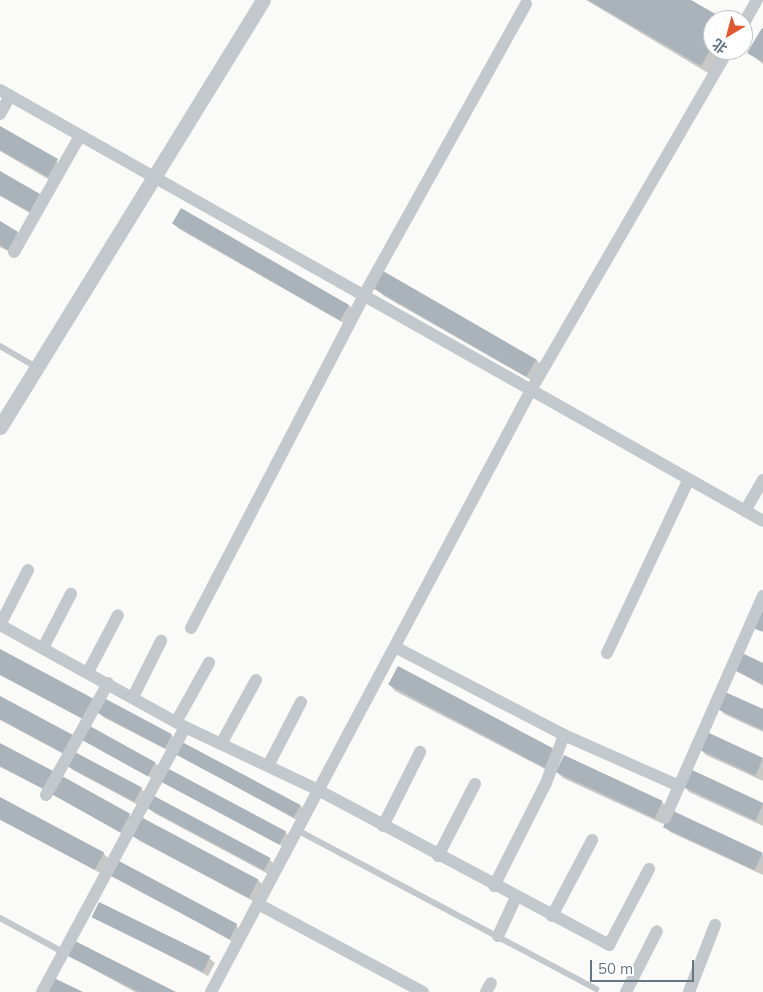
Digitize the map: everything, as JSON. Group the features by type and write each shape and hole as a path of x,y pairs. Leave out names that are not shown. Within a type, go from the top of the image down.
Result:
{"street":[{"path":"0,427 152,176 263,0"},
{"path":"191,628 364,295 526,4"},
{"path":"211,992 531,390 722,60"},
{"path":"0,114 5,93 763,521"},
{"path":"14,252 80,136"},
{"path":"607,653 689,479"},
{"path":"745,511 763,480"},
{"path":"28,570 0,625 180,724 318,790 494,886 609,945 649,869"},
{"path":"43,648 71,594"},
{"path":"665,818 763,596"},
{"path":"88,672 118,615"},
{"path":"133,697 161,641"},
{"path":"394,647 564,735 679,786"},
{"path":"42,992 180,724 209,663"},
{"path":"221,744 256,680"},
{"path":"46,795 108,683"},
{"path":"268,766 301,702"},
{"path":"494,886 546,783 564,735"},
{"path":"383,826 420,752"},
{"path":"438,856 476,784"},
{"path":"552,916 592,840"},
{"path":"498,936 516,897"},
{"path":"258,904 423,992"},
{"path":"689,992 714,925"},
{"path":"626,992 657,931"}],"lane":[{"path":"0,346 36,367"},
{"path":"297,830 596,989"},
{"path":"0,918 63,952"}],"building":[{"path":"588,0 691,0 708,10 703,10 704,60 701,66"},
{"path":"762,28 763,62 753,56 753,43"},
{"path":"0,126 58,159 48,177 0,150"},
{"path":"0,171 40,194 30,212 0,195"},
{"path":"181,208 349,305 340,321 172,224"},
{"path":"0,221 18,232 8,250 0,245"},
{"path":"383,271 536,360 526,377 373,288"},
{"path":"761,611 763,612 763,632 753,628"},
{"path":"0,649 94,699 83,719 0,675"},
{"path":"742,653 763,663 763,684 734,670"},
{"path":"398,666 554,749 544,768 388,685"},
{"path":"725,692 763,709 763,730 717,709"},
{"path":"0,696 73,735 63,753 0,719"},
{"path":"104,698 172,734 164,748 96,712"},
{"path":"88,725 155,762 148,776 80,739"},
{"path":"707,732 763,758 755,775 699,749"},
{"path":"182,742 300,805 294,817 175,754"},
{"path":"0,743 55,772 45,790 0,766"},
{"path":"73,751 142,788 134,802 65,765"},
{"path":"564,755 663,801 655,818 556,772"},
{"path":"167,768 286,831 279,845 160,781"},
{"path":"690,769 763,803 755,820 682,786"},
{"path":"62,776 130,814 120,832 52,794"},
{"path":"154,796 271,858 264,870 147,808"},
{"path":"0,797 104,852 95,870 0,820"},
{"path":"671,810 763,853 755,870 663,827"},
{"path":"141,817 258,879 249,898 131,836"},
{"path":"119,861 237,924 229,939 111,876"},
{"path":"99,902 210,956 203,972 92,917"},
{"path":"75,941 176,992 139,992 68,956"},
{"path":"54,978 83,992 47,992"}]}
